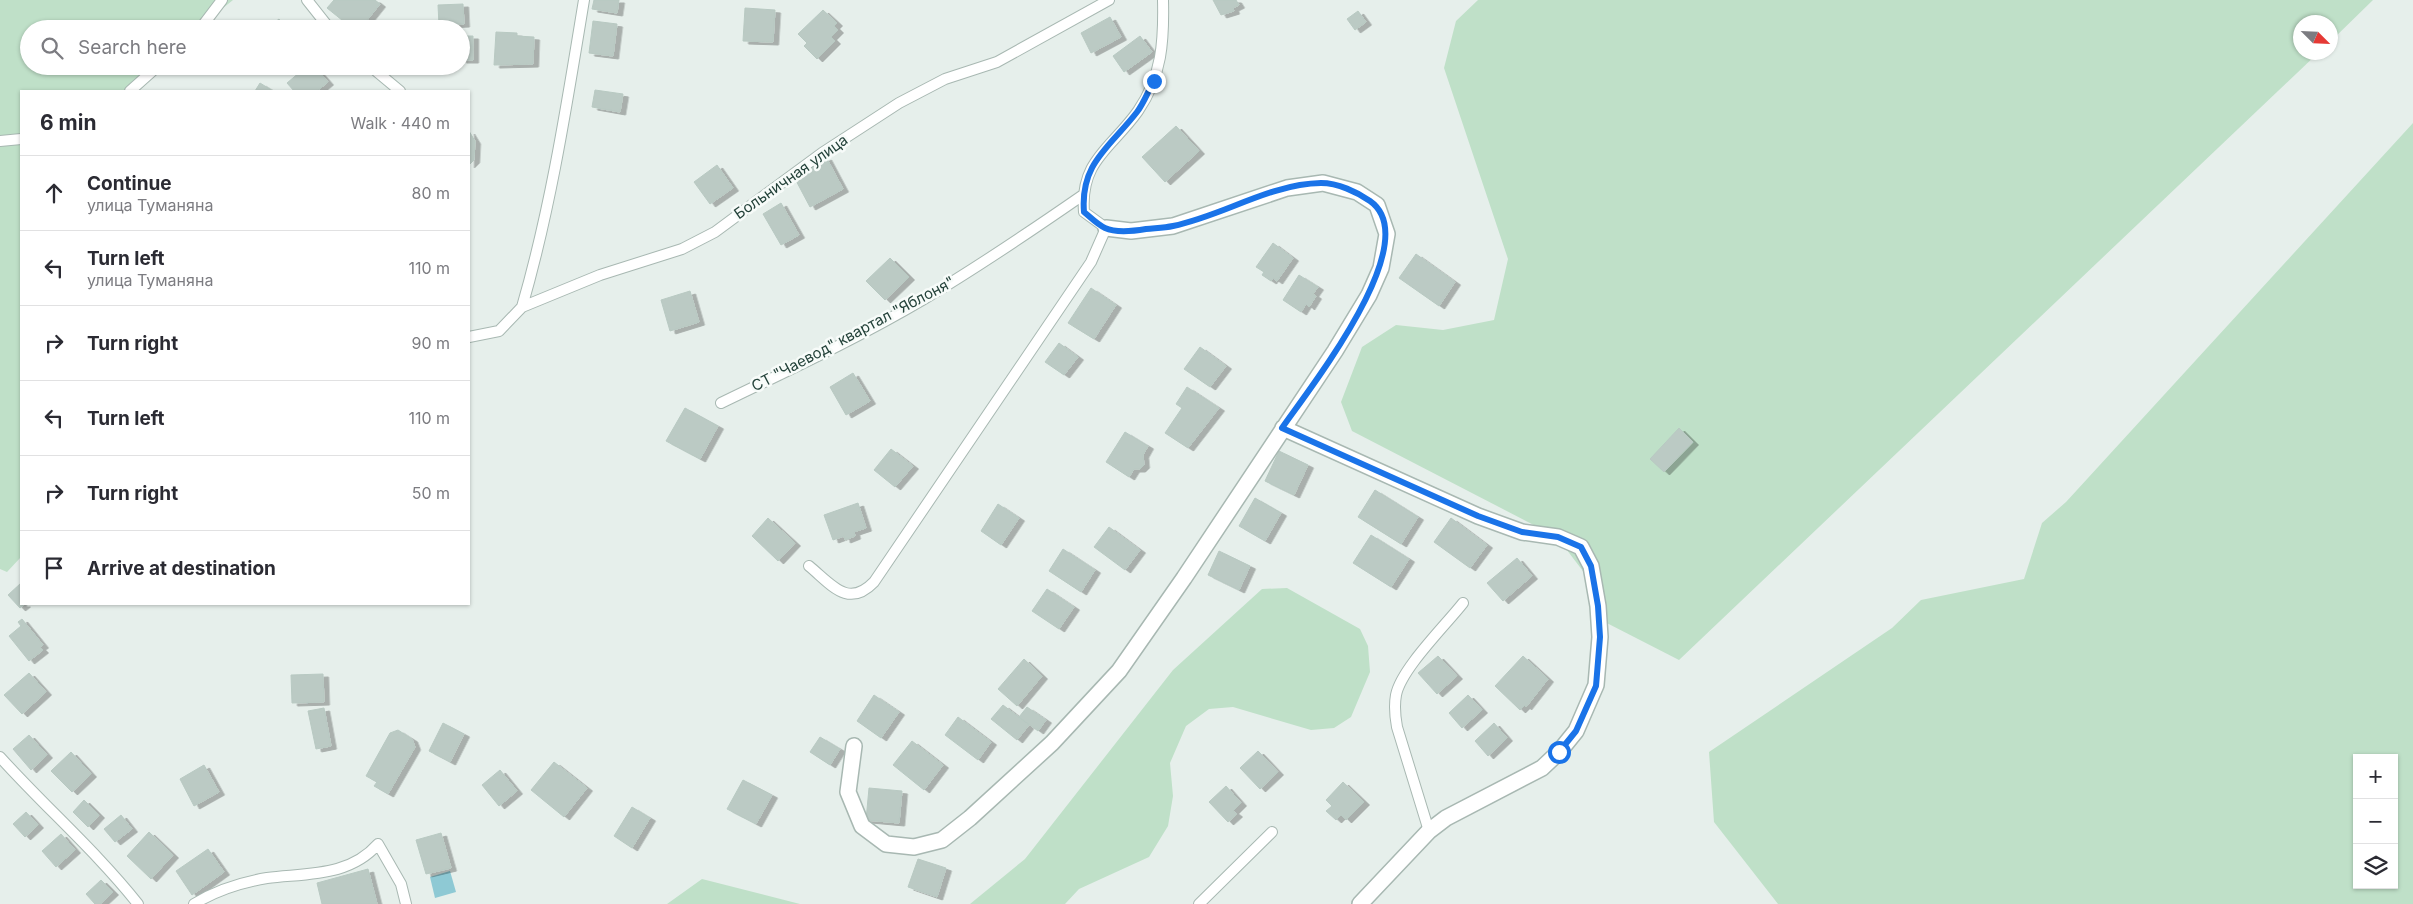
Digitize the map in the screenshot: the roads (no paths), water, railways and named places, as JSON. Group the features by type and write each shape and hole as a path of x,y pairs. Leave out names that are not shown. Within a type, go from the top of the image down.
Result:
{"street":[{"path":"854,746 848,792 862,826 886,844 914,848 942,840 970,818 1052,744 1119,671 1184,578 1335,351 1369,295 1377,277 1387,234 1376,205 1357,192 1323,183 1287,188 1173,226 1131,231 1106,228"},
{"path":"1282,428 1478,516 1522,532 1558,537 1581,547 1591,566 1600,637 1596,686 1576,731 1559,752 1542,768 1446,818 1429,831 1360,904"}],"lane":[{"path":"207,20 222,0"},
{"path":"307,0 323,20"},
{"path":"522,307 536,260 559,146 584,0"},
{"name":"Больничная улица","path":"470,336 499,331 522,307 600,275 682,249 715,232 822,153 899,103 945,79 997,62 1109,0"},
{"path":"809,566 840,592 853,595 865,592 874,582 1091,262 1106,228 1084,212 1082,195 1087,176 1103,151 1138,110 1154,81 1162,54 1163,0"},
{"path":"131,90 148,75"},
{"path":"381,75 399,90"},
{"path":"0,140 6,142 20,139"},
{"name":"СТ \"Чаевод\" квартал \"Яблоня\"","path":"721,403 804,363 924,299 1040,225 1082,195"},
{"path":"1429,831 1397,727 1394,710 1396,694 1403,677 1463,604"},
{"path":"0,757 35,796 111,871 138,904"},
{"path":"1199,904 1272,832"},
{"path":"194,904 209,894 264,879 337,871 366,858 378,844 400,884 406,904"}],"water":[{"path":"450,871 456,892 435,898 430,877"}]}
